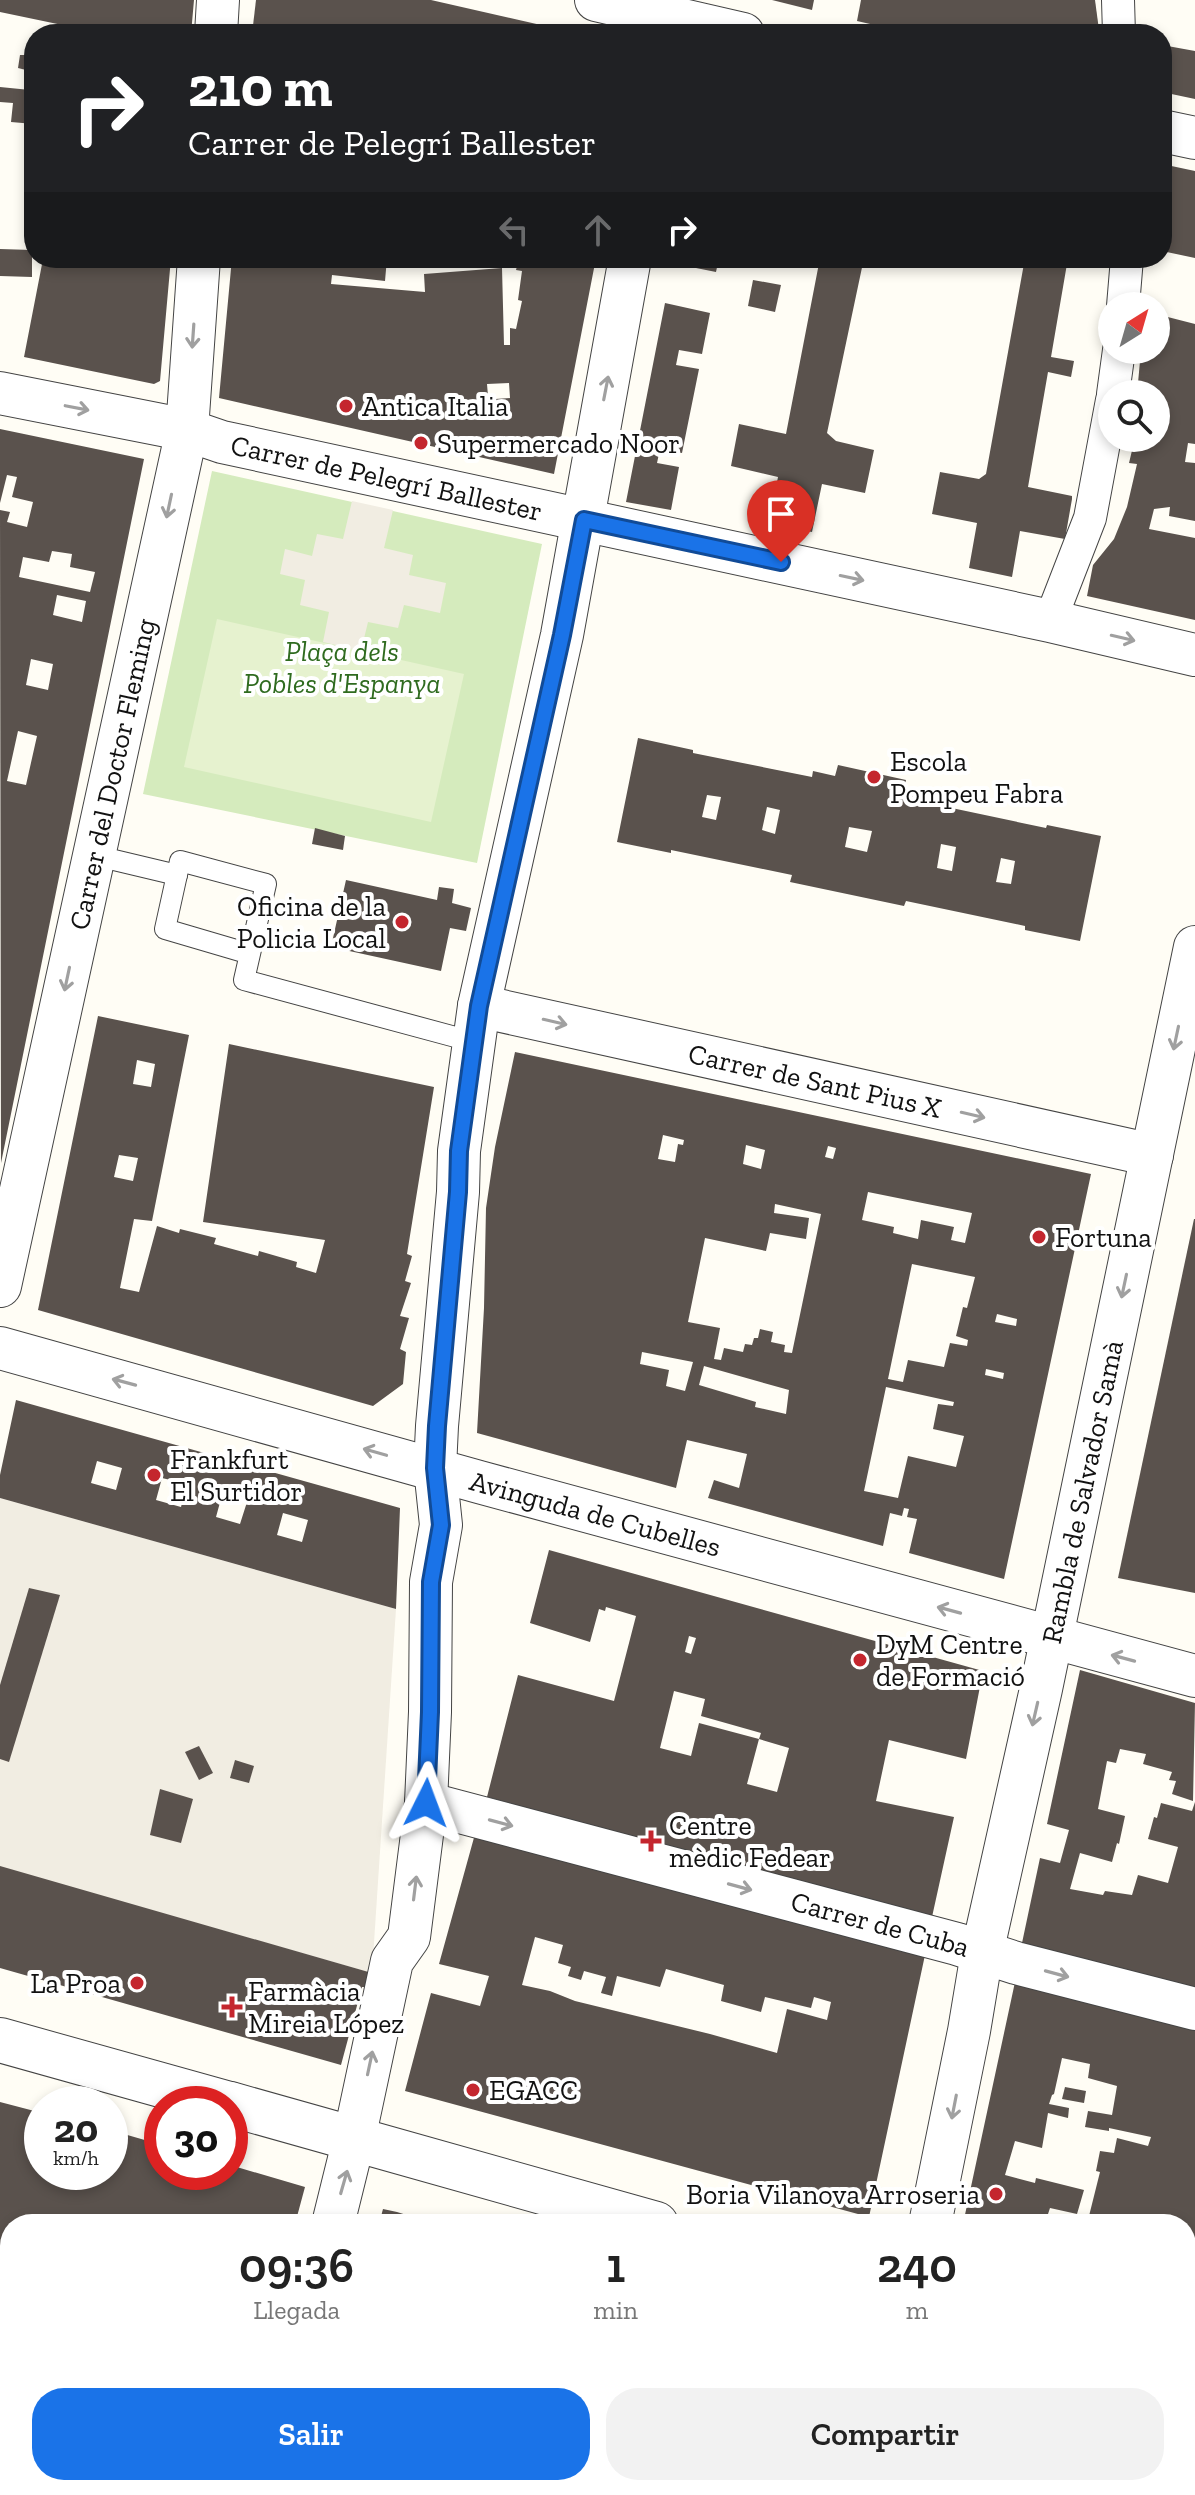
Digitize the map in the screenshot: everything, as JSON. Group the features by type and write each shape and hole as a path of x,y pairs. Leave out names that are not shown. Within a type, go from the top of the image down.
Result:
{"street":[{"path":"217,24 218,0"},
{"path":"596,0 704,24"},
{"path":"1118,0 1119,24"},
{"path":"1172,133 1195,138"},
{"name":"Carrer del Doctor Fleming","path":"0,1286 187,430 198,268"},
{"path":"335,2214 392,1961 409,1937 426,1803 431,1582 441,1525 435,1468 459,1151 477,1024 562,635 628,268"},
{"path":"1124,292 1126,268"},
{"name":"Carrer de Pelegrí Ballester","path":"0,393 187,430 222,442 1195,655"},
{"path":"1050,621 1090,518 1102,452"},
{"name":"Rambla de Salvador Samà","path":"932,2214 982,1953 1195,947"},
{"name":"Carrer de Sant Pius X","path":"477,1024 1152,1155"},
{"name":"Avinguda de Cubelles","path":"0,1348 1195,1676"},
{"name":"Carrer de Cuba","path":"426,1803 1195,2009"},
{"path":"0,2040 165,2086"},
{"path":"248,2109 620,2214"}],"lane":[{"path":"93,855 177,875"},
{"path":"250,954 165,929 180,861 266,884 250,954 244,980 477,1024"}],"green space":[{"name":"Plaça dels Pobles d'Espanya","path":"212,471 542,544 477,863 143,794"},
{"path":"217,619 464,674 431,822 184,767"}],"shaded area":[{"path":"352,501 393,510 384,548 413,555 409,575 446,583 440,613 404,605 398,628 368,622 361,651 323,642 329,612 300,605 305,580 280,574 285,549 312,556 317,534 343,539"},
{"path":"0,1498 396,1609 372,1973 0,1867"}],"building":[{"path":"0,0 194,0 192,24 57,24 0,12"},
{"path":"256,0 431,0 536,24 253,24"},
{"path":"772,0 814,0 812,10"},
{"path":"861,0 1095,0 1098,24 870,24 857,21"},
{"path":"1172,47 1195,51 1195,99 1172,94"},
{"path":"20,55 24,55 24,70 18,68"},
{"path":"0,87 24,89 24,123 11,122 13,103 0,102"},
{"path":"1172,166 1195,171 1195,258 1172,253"},
{"path":"0,249 24,250 24,268 32,268 32,277 0,276"},
{"path":"41,268 170,268 160,381 154,384 24,357"},
{"path":"231,268 386,268 385,281 332,275 331,284 425,292 424,274 502,268 504,345 510,345 510,328 516,329 522,301 518,300 522,271 516,268 594,268 554,474 219,398","holes":["509,383 510,398 495,399 496,419 490,420 487,384"]},
{"path":"696,268 717,268 716,272"},
{"path":"818,268 862,268 827,433 836,441 874,450 865,493 822,484 812,532 769,523 778,477 731,466 739,424 786,434"},
{"path":"1023,268 1066,268 1051,357 1074,361 1071,377 1048,372 1028,487 1072,496 1065,539 1020,531 1012,577 969,568 977,523 932,514 940,472 979,479 986,474"},
{"path":"753,280 781,285 775,312 748,306"},
{"path":"665,303 710,313 702,354 679,350 676,365 699,369 682,453 660,449 657,463 679,467 671,510 626,502"},
{"path":"1170,318 1195,324 1195,444 1188,443 1185,462 1195,463 1195,521 1169,516 1170,507 1154,509 1149,529 1195,538 1195,620 1087,596 1093,565 1114,539 1127,507 1137,464 1129,463 1132,452 1170,452 1170,380 1138,380 1140,364 1170,364"},
{"path":"0,429 144,459 1,1163 0,510 10,512 7,522 27,527 33,502 12,497 17,477 7,475 0,503","holes":["52,551 72,554 70,567 95,572 90,592 19,577 23,557 49,562","57,595 86,601 82,622 53,615","31,659 53,664 48,690 26,685","18,731 37,736 26,785 7,781"]},
{"path":"638,738 693,750 693,753 812,777 813,771 835,776 838,765 906,780 904,792 929,796 928,803 1046,828 1047,825 1101,836 1080,941 906,901 904,906 790,882 792,875 617,842","holes":["707,795 721,797 716,820 702,817","767,807 780,810 775,834 762,830","849,827 872,831 867,852 845,847","941,844 956,847 952,871 937,868","1001,858 1015,861 1011,884 996,882"]},
{"path":"315,828 345,836 343,850 312,844"},
{"name":"Oficina de la Policia Local","path":"346,880 437,900 439,887 454,889 452,903 471,908 466,931 450,928 441,971 331,947"},
{"path":"98,1016 189,1035 152,1221 134,1219 120,1288 139,1292 157,1226 179,1233 180,1229 216,1238 214,1244 258,1256 259,1251 297,1262 296,1267 316,1273 325,1240 203,1222 229,1044 434,1087 407,1254 412,1256 405,1281 411,1283 400,1316 409,1318 400,1349 406,1352 403,1384 373,1406 38,1310","holes":["137,1060 155,1064 151,1087 133,1084","119,1155 138,1158 133,1181 114,1177"]},
{"path":"515,1052 1091,1174 1004,1579 909,1553 917,1519 907,1517 909,1509 904,1508 902,1516 890,1513 883,1546 708,1498 714,1480 739,1488 747,1454 687,1440 676,1488 477,1433 486,1208","holes":["663,1135 684,1140 683,1145 678,1144 675,1162 658,1159","746,1145 765,1150 761,1169 743,1164","828,1146 836,1148 833,1159 825,1157","868,1192 972,1213 965,1243 951,1240 954,1227 921,1220 918,1239 893,1233 894,1227 862,1220","775,1204 821,1214 792,1353 784,1352 785,1345 771,1342 773,1332 760,1329 758,1338 754,1338 752,1345 745,1344 743,1352 724,1348 721,1360 714,1359 720,1328 688,1322 705,1238 766,1251 770,1233 806,1239 809,1218 774,1213","912,1264 975,1277 956,1336 968,1340 967,1346 950,1343 944,1367 908,1360 903,1382 888,1379","997,1314 1017,1319 1016,1326 995,1322","642,1352 693,1362 685,1391 666,1386 669,1370 640,1364","704,1366 789,1390 786,1414 755,1407 756,1402 699,1385","986,1369 1004,1373 1003,1379 985,1375","886,1387 954,1402 953,1406 938,1404 933,1429 964,1436 956,1467 908,1456 898,1498 864,1491"]},
{"path":"1195,1219 1195,1593 1118,1578"},
{"path":"16,1400 400,1508 396,1609 0,1498 0,1475","holes":["97,1461 122,1468 116,1490 91,1483","162,1478 187,1484 181,1507 156,1500","222,1495 247,1502 240,1524 216,1517","283,1513 308,1520 302,1542 277,1535"]},
{"path":"549,1550 983,1671 966,1759 889,1740 876,1801 954,1817 932,1917 487,1797 518,1675 614,1701 636,1616 606,1607 605,1611 599,1609 590,1642 530,1623","holes":["689,1636 696,1638 691,1654 685,1652","674,1691 705,1699 701,1716 761,1733 759,1739 699,1723 691,1756 660,1748","759,1739 789,1748 777,1792 747,1784"]},
{"path":"29,1588 60,1595 9,1762 0,1759 0,1685"},
{"path":"1080,1670 1195,1703 1193,1801 1172,1794 1176,1781 1169,1780 1172,1772 1143,1764 1146,1754 1120,1749 1116,1763 1107,1761 1098,1809 1125,1816 1119,1844 1112,1862 1080,1853 1070,1889 1103,1895 1105,1891 1132,1895 1138,1875 1168,1883 1178,1847 1148,1839 1154,1817 1157,1818 1161,1803 1192,1811 1195,1802 1195,1990 1022,1943 1040,1858 1060,1863 1069,1830 1047,1824"},
{"path":"199,1746 213,1773 199,1780 185,1752"},
{"path":"235,1760 254,1766 249,1783 230,1778"},
{"path":"160,1789 193,1799 181,1843 150,1835"},
{"path":"475,1834 925,1955 870,2214 858,2214 405,2091 431,1993 480,2006 489,1976 439,1964","holes":["535,1937 563,1945 558,1963 571,1967 568,1976 581,1980 584,1971 606,1977 601,1993 612,1996 617,1976 660,1987 666,1969 724,1985 721,2001 761,2012 765,1997 811,2008 814,1997 831,2002 827,2020 787,2009 777,2053 522,1985"]},
{"path":"0,1866 372,1973 374,1987 362,1987 341,2065 0,1968"},
{"path":"1015,1982 1195,2030 1195,2214 1090,2214 1100,2172 1096,2171 1100,2151 1114,2153 1117,2138 1148,2146 1151,2137 1109,2128 1109,2131 1085,2127 1088,2111 1112,2115 1117,2086 1088,2078 1090,2064 1062,2058 1049,2104 1069,2108 1068,2118 1048,2113 1042,2148 1015,2141 1005,2175 1035,2183 1036,2178 1084,2190 1077,2214 1050,2208 1048,2214 965,2214"},
{"path":"1065,2087 1086,2091 1084,2103 1062,2099"},
{"path":"0,2102 24,2108 24,2190 128,2190 128,2135 144,2140 144,2190 248,2190 248,2170 305,2187 298,2214 0,2214"},
{"path":"383,2209 403,2214 382,2214"}],"place":[{"name":"Antica Italia","path":"346,406"},
{"name":"Supermercado Noor","path":"421,443"},
{"name":"Escola Pompeu Fabra","path":"874,777"},
{"name":"Oficina de la Policia Local","path":"402,922"},
{"name":"Fortuna","path":"1039,1237"},
{"name":"Frankfurt El Surtidor","path":"154,1475"},
{"name":"DyM Centre de Formació","path":"860,1660"},
{"name":"Centre mèdic Fedear","path":"651,1841"},
{"name":"La Proa","path":"137,1983"},
{"name":"Farmàcia Mireia López","path":"232,2007"},
{"name":"EGACC","path":"473,2090"},
{"name":"Boria Vilanova Arroseria","path":"996,2194"}],"route":[{"path":"426,1803 431,1582 441,1525 435,1468 437,1426 459,1151 479,1006 562,635 584,520 781,562"}]}
